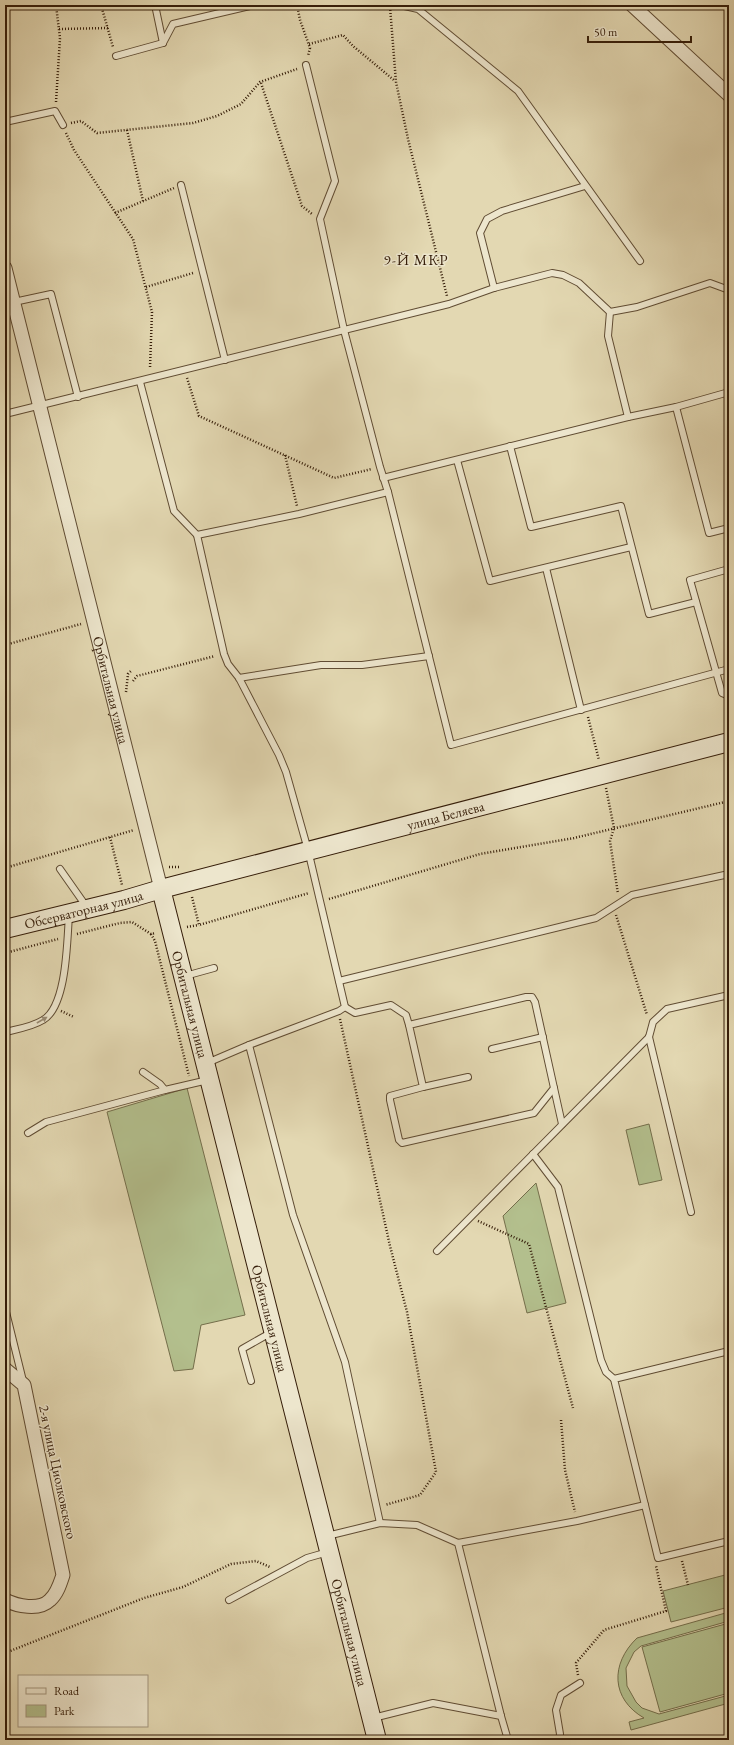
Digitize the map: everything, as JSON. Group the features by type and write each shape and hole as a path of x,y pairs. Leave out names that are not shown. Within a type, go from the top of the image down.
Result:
{"main road":[{"name":"улица Беляева","path":"162,889 729,742"},
{"name":"Обсерваторная улица","path":"5,929 70,914 162,889"},
{"name":"Орбитальная улица","path":"162,889 377,1740"}],"street":[{"path":"632,5 729,95"},
{"name":"Орбитальная улица","path":"5,268 162,889"},
{"path":"5,1369 24,1385"},
{"name":"2-я улица Циолковского","path":"5,1600 14,1605 36,1607 49,1601 58,1590 63,1575 24,1385"}],"lane":[{"path":"155,5 163,43"},
{"path":"116,56 163,43 173,24 254,5"},
{"path":"400,5 418,9 518,91 640,261"},
{"path":"306,65 335,181 320,219 344,330 388,492 451,745 729,669"},
{"path":"5,122 55,111 63,125"},
{"path":"181,185 225,360"},
{"path":"494,288 480,233 487,219 502,211 585,186"},
{"path":"5,414 140,382 150,378 449,304 494,288 552,273 578,283 610,312"},
{"path":"610,312 637,307 710,283 729,290"},
{"path":"14,302 51,294 78,397"},
{"path":"610,312 608,336 628,417"},
{"path":"140,382 174,511 197,535 224,654 228,664 239,678 281,760 308,850 345,1007 355,1013 391,1005 406,1015 423,1087"},
{"path":"383,478 628,417 676,407 729,392"},
{"path":"676,407 709,533 729,528"},
{"path":"510,446 531,527 621,506 648,614 696,602"},
{"path":"457,460 490,581 631,547"},
{"path":"197,535 299,514 388,492"},
{"path":"546,568 584,709"},
{"path":"729,569 690,580 722,693 729,696"},
{"path":"239,678 321,665 362,665 429,656"},
{"path":"60,869 88,909"},
{"path":"339,981 596,918 632,895 729,874"},
{"path":"5,1032 25,1028 44,1020 55,1008 62,991 70,914"},
{"path":"184,976 214,968"},
{"path":"691,1212 649,1037 653,1022 667,1010 729,995"},
{"path":"408,1025 526,997 532,997 535,1002 562,1124"},
{"path":"28,1133 46,1122 192,1084 249,1045 339,1011 345,1007"},
{"path":"492,1049 543,1037"},
{"path":"437,1251 649,1037"},
{"path":"249,1045 293,1215 345,1362 380,1523"},
{"path":"143,1072 160,1084 165,1090"},
{"path":"468,1077 390,1096 399,1140 402,1143 534,1112 554,1088"},
{"path":"533,1154 558,1187 601,1360 606,1372 614,1379 658,1558 729,1541"},
{"path":"5,1308 24,1385"},
{"path":"251,1381 242,1349 273,1331"},
{"path":"614,1379 729,1351"},
{"path":"229,1600 307,1558 327,1544 380,1523 417,1525 458,1543 577,1521 645,1505"},
{"path":"458,1543 508,1740"},
{"path":"558,1740 560,1734 556,1710 561,1695 580,1683"},
{"path":"371,1718 433,1703 501,1716"}],"path":[{"path":"55,111 58,87 59,29 56,5"},
{"path":"101,5 116,56"},
{"path":"150,378 152,312 133,239 74,150 63,125 81,121 97,133 127,130 193,122 217,116 241,104 260,82 306,65 310,48 300,20 298,5"},
{"path":"390,5 396,82 410,147 449,304"},
{"path":"59,29 108,28"},
{"path":"309,44 343,35 353,46 396,82"},
{"path":"260,82 302,206 320,219"},
{"path":"127,130 143,201"},
{"path":"115,213 181,185"},
{"path":"146,287 203,270"},
{"path":"185,370 199,416 334,478 380,467"},
{"path":"285,455 299,514"},
{"path":"5,645 94,621"},
{"path":"133,681 137,676 224,654"},
{"path":"127,698 126,690 128,674 132,670"},
{"path":"584,709 598,757"},
{"path":"606,791 614,828 610,841 619,903"},
{"path":"321,902 480,854 546,844 729,801"},
{"path":"5,868 146,827"},
{"path":"110,837 122,884 128,922"},
{"path":"167,860 169,867 184,867 199,925 318,890"},
{"path":"613,907 645,1013 653,1022"},
{"path":"5,951 9,952 128,922 132,922 151,934 155,941 192,1084"},
{"path":"151,934 172,930"},
{"path":"55,1008 74,1016"},
{"path":"339,1011 390,1246 407,1312 436,1472 420,1495 376,1507"},
{"path":"470,1218 529,1244 573,1408"},
{"path":"561,1420 565,1470 577,1521"},
{"path":"680,1552 688,1585"},
{"path":"5,1653 144,1598 183,1587 231,1564 256,1561 281,1572"},
{"path":"580,1683 576,1663 604,1630 666,1611 656,1565"}],"green space":[{"path":"187,1088 245,1315 201,1325 193,1369 174,1371 107,1112"},
{"path":"649,1124 662,1180 639,1185 626,1130"},
{"path":"536,1183 566,1303 527,1313 503,1216"},
{"path":"729,1574 729,1607 671,1622 663,1591"},
{"path":"729,1612 729,1621 641,1646 634,1652 626,1668 627,1686 636,1702 642,1708 659,1714 729,1695 729,1703 631,1730 629,1722 644,1718 633,1710 625,1701 620,1691 618,1681 619,1670 622,1659 628,1648 637,1638"},
{"path":"729,1623 729,1693 660,1712 642,1647"}],"district":[{"name":"9-Й МКР","path":"416,260"}]}
